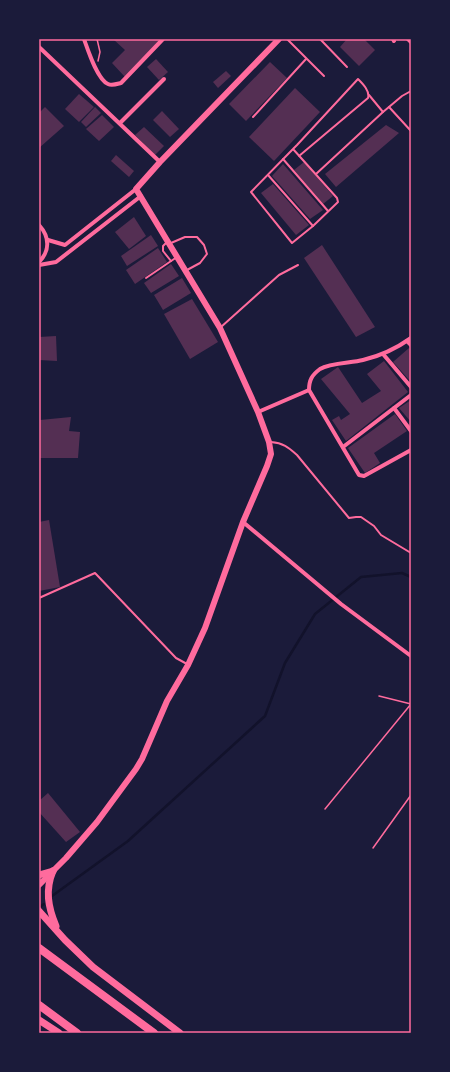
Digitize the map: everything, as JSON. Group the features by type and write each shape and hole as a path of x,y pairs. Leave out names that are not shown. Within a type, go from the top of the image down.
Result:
{"highway":[{"path":"39,948 154,1033"},
{"path":"39,1004 77,1033"}],"main road":[{"path":"39,885 97,822 136,770 167,701 188,665 205,628 243,522 271,454 270,442 258,412 220,328 136,189 160,162 280,39"},
{"path":"39,875 53,871"},
{"path":"53,871 49,882 47,898 52,917 61,936"},
{"path":"40,912 61,936 94,967 180,1033"},
{"path":"39,1020 59,1033"}],"street":[{"path":"84,39 97,71 102,79 108,84 114,85 121,83 163,39"},
{"path":"408,39 411,42"},
{"path":"39,48 160,162"},
{"path":"120,123 164,79"},
{"path":"48,240 65,245 136,189"},
{"path":"39,264 56,262 140,196"},
{"path":"39,225 46,234 48,240 46,253 39,264"},
{"path":"411,346 409,339 383,354 363,360 322,368 313,375 309,382 309,390 359,475 364,476 411,450"},
{"path":"383,354 411,387"},
{"path":"258,412 309,390"},
{"path":"343,447 411,395"},
{"path":"394,408 411,431"},
{"path":"243,522 340,604 411,656"}],"lane":[{"path":"287,39 324,76"},
{"path":"320,39 347,67"},
{"path":"253,117 306,59"},
{"path":"293,149 338,200 337,204 292,243 251,192 358,79 369,95 384,112"},
{"path":"316,174 402,96 411,91"},
{"path":"299,156 368,98 369,95"},
{"path":"390,107 411,132"},
{"path":"283,159 328,211"},
{"path":"268,174 313,226"},
{"path":"170,261 163,251 164,244 185,237 197,237 204,245 207,254 200,263 186,270"},
{"path":"146,278 177,256"},
{"path":"220,328 279,275 298,266"},
{"path":"270,442 281,443 290,448 349,518 356,516 361,517 374,526 381,535 411,553"},
{"path":"39,598 94,573 176,658 188,665"}],"path":[{"path":"97,39 100,52 97,71"},
{"path":"325,809 411,704 378,696"},
{"path":"373,848 411,795"}],"building":[{"path":"113,39 161,39 125,77 112,63 125,50"},
{"path":"347,39 364,39 375,50 359,66 340,47"},
{"path":"156,59 168,72 159,80 147,67"},
{"path":"270,62 287,78 246,121 229,104"},
{"path":"226,71 231,76 218,88 213,82"},
{"path":"295,88 320,112 274,161 249,137"},
{"path":"79,94 94,107 79,122 65,109"},
{"path":"45,107 64,126 39,148 39,113"},
{"path":"95,107 101,113 86,127 81,122"},
{"path":"162,111 179,129 170,137 153,120"},
{"path":"102,115 114,127 99,141 86,129"},
{"path":"386,125 399,133 336,187 325,174"},
{"path":"144,127 164,146 155,155 135,135"},
{"path":"116,155 134,171 129,177 111,161"},
{"path":"304,162 333,196 323,204 294,170"},
{"path":"283,164 323,210 310,219 272,176"},
{"path":"273,184 309,225 296,235 261,193"},
{"path":"134,217 146,236 129,249 115,232"},
{"path":"151,235 158,246 127,266 121,256"},
{"path":"322,245 375,327 356,337 304,258"},
{"path":"158,248 167,262 135,284 126,270"},
{"path":"171,264 179,276 151,293 144,283"},
{"path":"182,278 191,293 163,310 154,295"},
{"path":"192,299 218,342 190,359 164,314"},
{"path":"56,336 57,361 39,360 39,337"},
{"path":"409,348 411,351 411,382 393,362"},
{"path":"384,361 408,392 346,441 332,420 339,416 341,420 350,414 321,379 338,367 362,403 381,391 367,374"},
{"path":"411,400 411,422 399,408"},
{"path":"395,414 407,431 374,453 380,463 365,473 348,448"},
{"path":"71,417 69,431 80,432 78,458 39,458 40,420"},
{"path":"49,520 60,587 39,591 39,522"},
{"path":"48,793 80,832 66,842 39,812 39,801"}],"waterway":[{"path":"52,896 128,841 265,716 285,663 315,614 361,577 402,573 411,577"}]}
